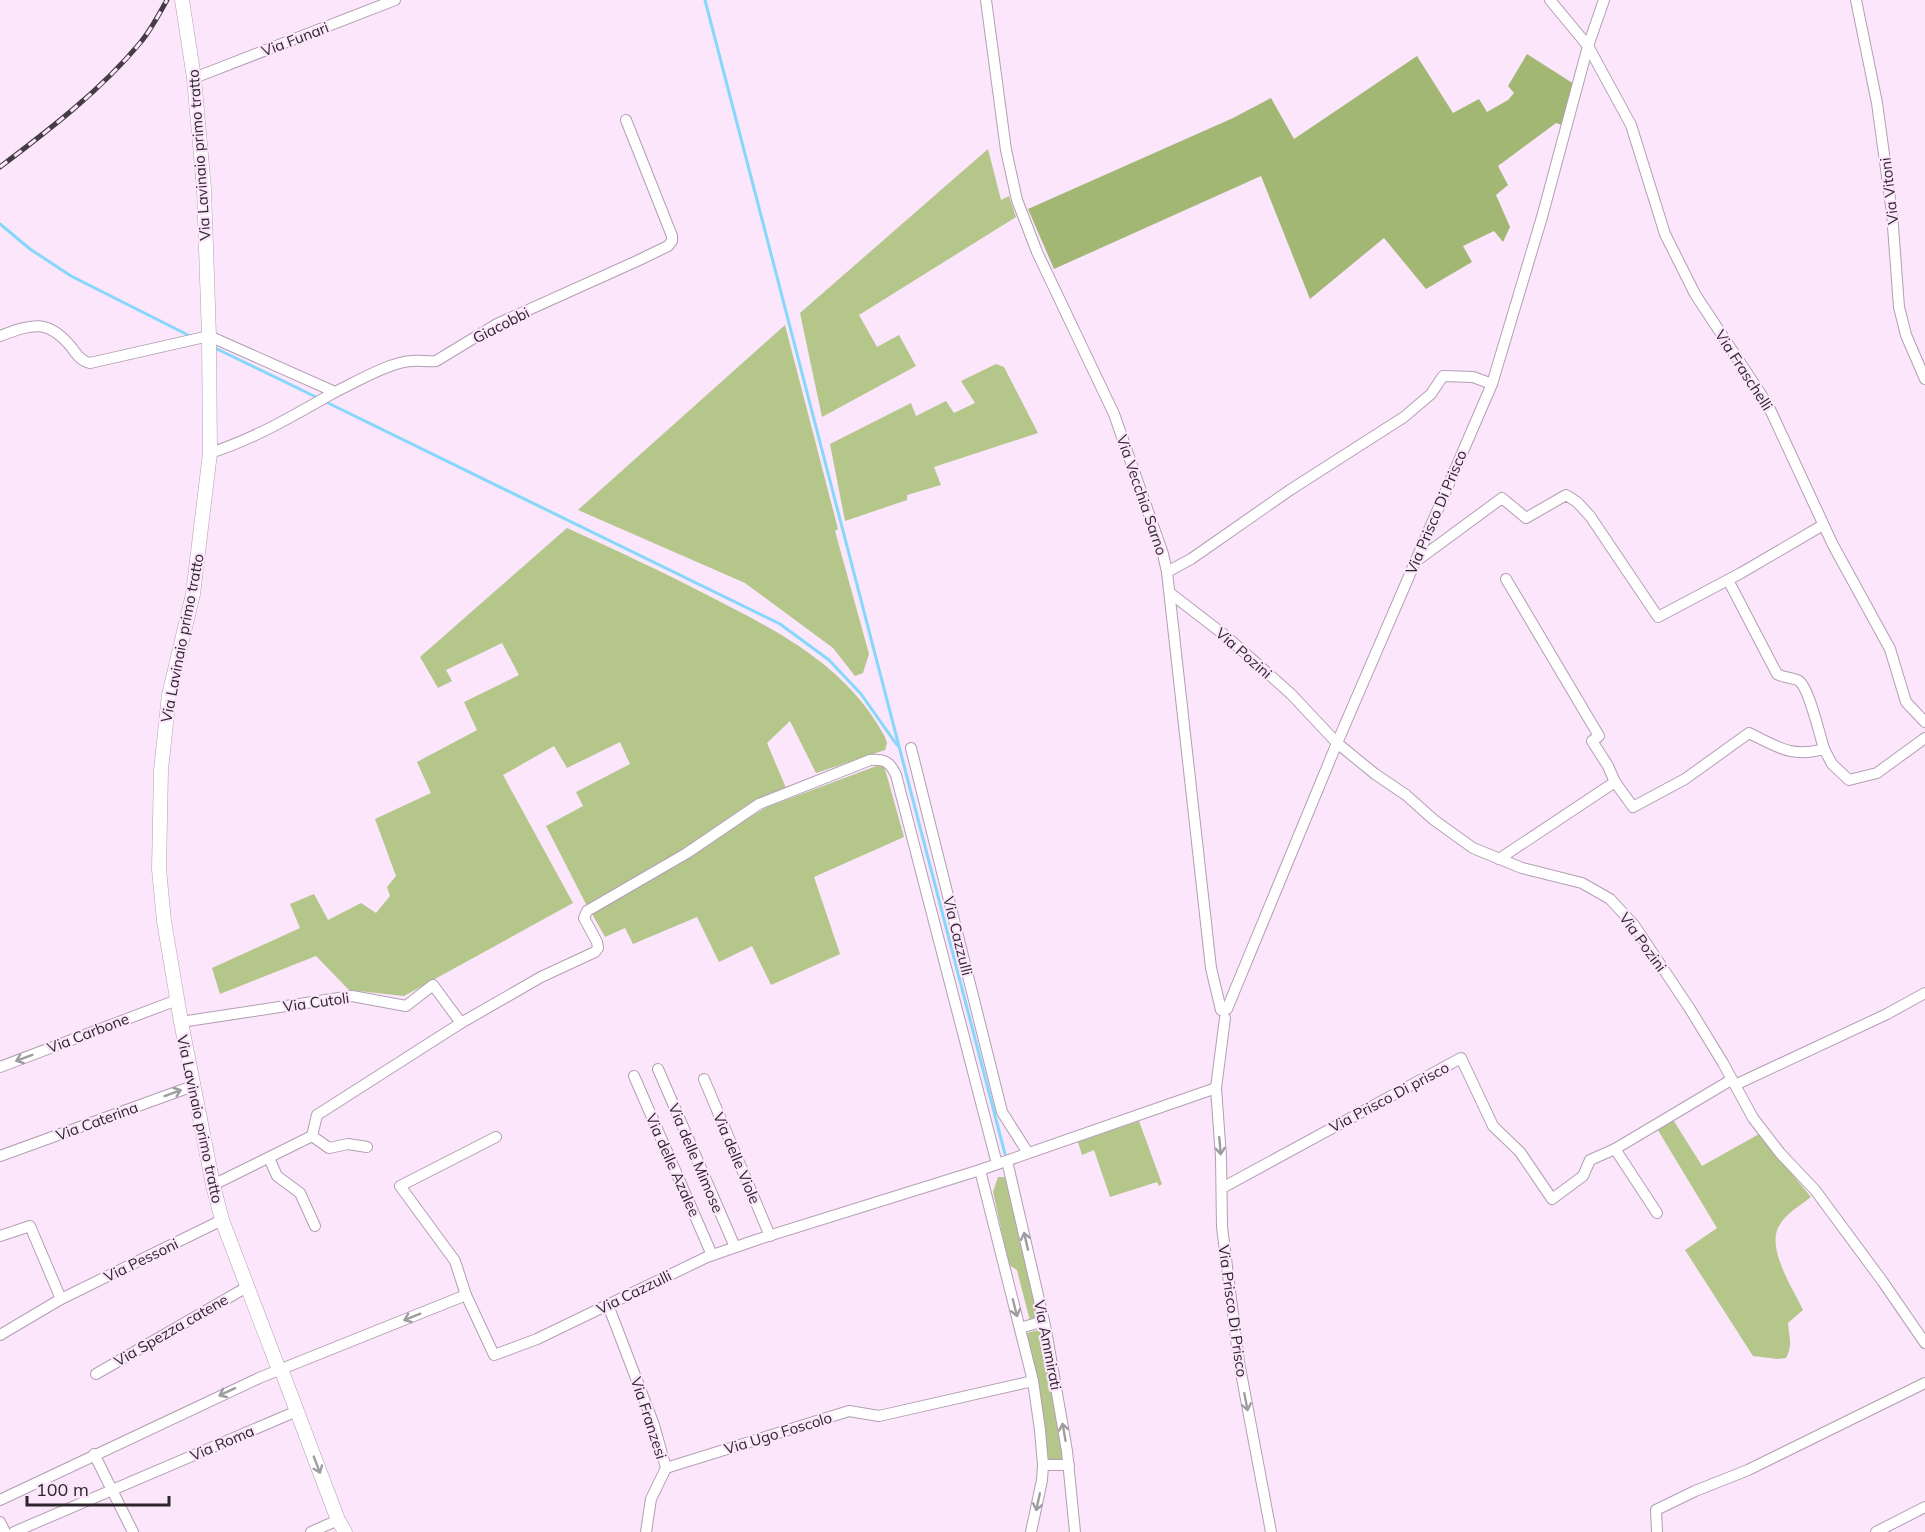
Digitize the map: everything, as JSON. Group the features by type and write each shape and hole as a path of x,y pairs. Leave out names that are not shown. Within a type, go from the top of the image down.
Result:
{"street":[{"name":"Via Lavinaio primo tratto","path":"182,0 194,78 204,189 210,453 196,572 169,695 161,770 159,869 164,921 181,1022 222,1220 341,1526"},
{"name":"Via Funari","path":"194,78 395,0"},
{"name":"Via Vecchia Sarno","path":"986,0 1006,150 1021,210 1037,252 1114,414 1167,572 1211,968 1224,1013"},
{"name":"Via Fraschelli","path":"1550,0 1588,46 1630,124 1665,234 1695,294 1768,405 1823,525 1890,649 1906,702 1925,722"},
{"name":"Via Prisco Di Prisco","path":"1271,1532 1239,1362 1222,1227 1216,1088 1224,1013 1384,637 1413,563 1492,384 1542,217 1588,46 1604,0"},
{"name":"Via Vitoni","path":"1856,0 1877,103 1892,213 1899,307 1906,335 1925,379"},
{"name":"Giacobbi","path":"210,453 281,423 332,394 394,365 411,360 427,363 436,361 497,324 668,246 672,241 672,236 626,120"},
{"path":"0,336 34,325 44,327 62,336 80,358 90,363 209,336 332,394"},
{"path":"1167,572 1191,559 1290,490 1404,417 1431,394 1443,376 1473,377 1492,384"},
{"path":"1413,563 1502,498 1526,518 1566,495 1590,516 1658,616 1728,580 1823,525"},
{"path":"1506,579 1599,736 1592,741 1615,782 1633,807 1685,779 1749,733 1787,752 1813,752 1824,749"},
{"path":"1728,580 1776,674 1801,682 1810,702 1824,749 1832,764 1849,780 1877,773 1925,738"},
{"name":"Via Pozini","path":"1170,593 1227,637 1291,694 1337,743 1473,848 1522,868 1582,883 1610,899 1640,934 1690,1010 1753,1118 1780,1153 1815,1190 1925,1343"},
{"name":"Via Cazzulli","path":"911,748 1002,1112 1029,1153"},
{"name":"Via Ammirati","path":"461,1023 541,977 595,952 598,948 597,942 584,918 587,911 687,853 759,804 870,760 881,759 890,763 896,775 1044,1322 1069,1465 1075,1532"},
{"path":"1499,859 1615,782"},
{"name":"Via Cutoli","path":"181,1022 352,996 406,1006 433,985 461,1023"},
{"path":"1657,1213 1615,1149 1733,1082 1887,1014 1925,993"},
{"name":"Via Carbone","path":"0,1067 177,1000"},
{"path":"213,1185 312,1136 317,1115 461,1023"},
{"name":"Via Prisco Di prisco","path":"1222,1188 1461,1058 1493,1126 1520,1152 1552,1199 1583,1176 1590,1160 1615,1149"},
{"name":"Via delle Mimose","path":"658,1069 735,1247"},
{"name":"Via delle Azalee","path":"634,1076 712,1255"},
{"name":"Via delle Viole","path":"704,1080 770,1236"},
{"name":"Via Caterina","path":"0,1156 194,1086"},
{"name":"Via Cazzulli","path":"466,1296 494,1355 537,1339 712,1255 980,1170 1216,1088"},
{"path":"312,1136 329,1148 348,1144 368,1148"},
{"path":"0,1500 94,1454 280,1369 466,1296 455,1261 400,1186 496,1137"},
{"path":"269,1158 277,1176 300,1193 315,1226"},
{"name":"Via Ammirati","path":"980,1170 1033,1382 1043,1465 1031,1532"},
{"name":"Via Pessoni","path":"0,1335 60,1299 222,1220"},
{"path":"0,1236 30,1226 60,1299"},
{"name":"Via Spezza catene","path":"96,1374 247,1287"},
{"name":"Via Franzesi","path":"608,1305 654,1425 666,1468 651,1499 646,1532"},
{"path":"1020,1328 1044,1322"},
{"name":"Via Ugo Foscolo","path":"666,1468 849,1411 879,1416 1033,1382"},
{"path":"1657,1532 1656,1510 1695,1491 1748,1470 1925,1383"},
{"name":"Via Roma","path":"14,1532 297,1411"},
{"path":"94,1454 133,1532"},
{"path":"1043,1465 1069,1465"},
{"path":"1876,1532 1925,1507"},
{"path":"0,1522 4,1532"},
{"path":"310,1532 341,1526"}],"green space":[{"path":"1527,54 1574,84 1562,125 1556,123 1498,166 1508,185 1496,195 1510,227 1503,242 1494,231 1463,246 1472,262 1426,289 1384,238 1310,299 1261,176 1054,269 1028,209 1233,118 1271,98 1294,139 1417,56 1453,113 1479,99 1487,112 1508,100 1514,93 1508,86"},
{"path":"988,149 1001,200 1009,196 1016,217 859,315 877,347 899,335 916,366 822,417 800,313"},
{"path":"785,325 838,529 835,531 869,654 863,673 855,676 833,648 745,583 578,510"},
{"path":"996,364 1004,367 1038,433 934,467 941,485 907,495 907,500 845,521 830,444 911,403 916,416 946,401 954,413 975,403 961,381"},
{"path":"567,528 742,613 812,655 852,691 870,713 885,737 887,743 885,750 816,773 790,721 767,743 786,788 587,906 546,826 583,806 576,792 630,764 620,742 567,768 554,746 503,775 573,903 404,996 349,990 316,956 220,994 212,968 300,928 290,904 314,894 328,920 361,903 376,913 390,896 387,887 396,876 375,819 431,793 417,762 477,730 464,702 519,675 502,643 446,670 452,681 438,688 420,657"},
{"path":"879,765 884,767 904,837 814,877 840,954 771,985 752,946 719,962 697,917 633,944 625,928 605,937 591,912 767,807"},
{"path":"1672,1118 1702,1166 1759,1134 1811,1197 1785,1217 1776,1235 1778,1257 1803,1310 1788,1323 1790,1345 1786,1358 1753,1356 1685,1250 1717,1228 1656,1127"},
{"path":"1139,1121 1162,1184 1159,1186 1157,1182 1110,1197 1094,1150 1082,1155 1078,1142"},
{"path":"998,1177 1004,1177 1007,1180 1040,1318 1030,1321 1017,1270 1009,1265 993,1192"},
{"path":"1042,1329 1059,1422 1062,1459 1048,1459 1041,1402 1027,1333"}],"waterway":[{"path":"705,0 1005,1154"},
{"path":"0,224 30,249 71,276 190,336"},
{"path":"217,349 318,398"},
{"path":"324,401 780,624 829,660 861,694 897,745"}],"railway":[{"path":"0,167 56,124 125,61 144,38 167,0"}]}
